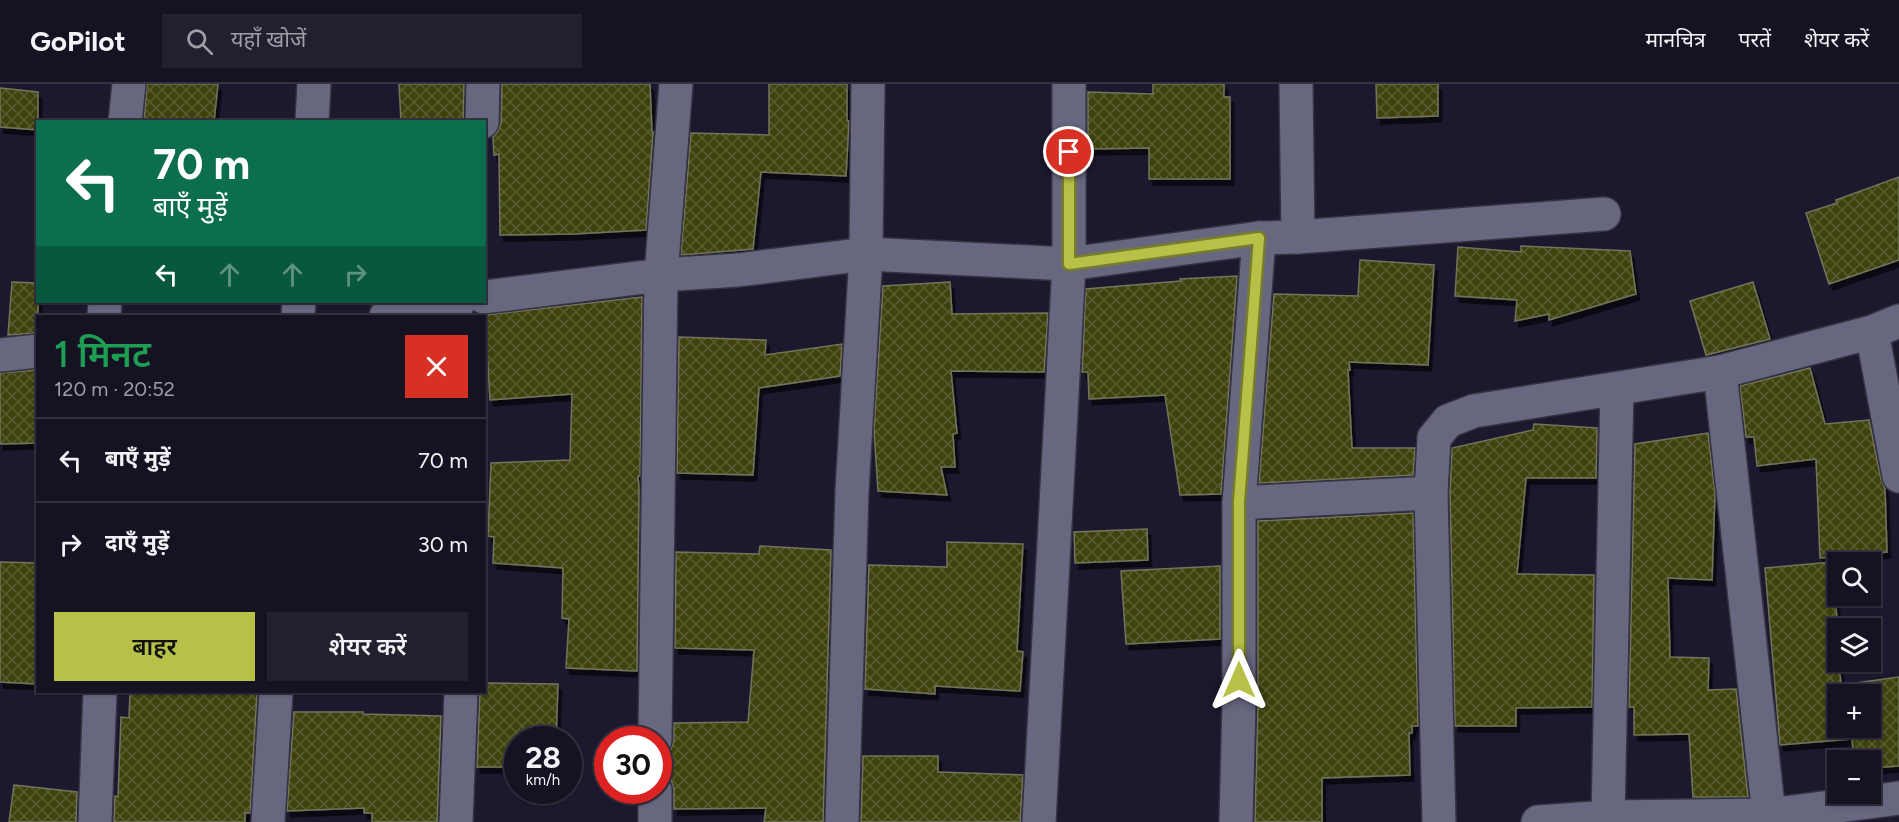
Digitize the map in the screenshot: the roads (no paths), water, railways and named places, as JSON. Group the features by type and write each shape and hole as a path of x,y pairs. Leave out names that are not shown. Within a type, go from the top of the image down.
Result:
{"street":[{"path":"125,120 129,84"},
{"path":"312,120 314,84"},
{"path":"482,120 483,84"},
{"path":"656,726 661,275 676,84"},
{"path":"842,822 852,501 866,254 868,84"},
{"path":"1039,822 1069,264 1069,84"},
{"path":"1296,84 1299,237"},
{"path":"486,297 661,275 738,270 866,254 1069,264 1259,238 1604,214"},
{"path":"1236,822 1239,502 1259,238"},
{"path":"391,315 454,303"},
{"path":"1439,822 1431,493 1434,438 1448,421 1474,411 1720,372 1885,327 1899,476"},
{"path":"0,355 36,351"},
{"path":"1720,372 1769,819"},
{"path":"1608,817 1617,389"},
{"path":"1239,502 1431,493"},
{"path":"95,822 99,693"},
{"path":"268,822 276,693"},
{"path":"456,822 461,693"},
{"path":"1555,822 1608,817 1769,819 1899,798"},
{"path":"654,822 655,804"}]}
